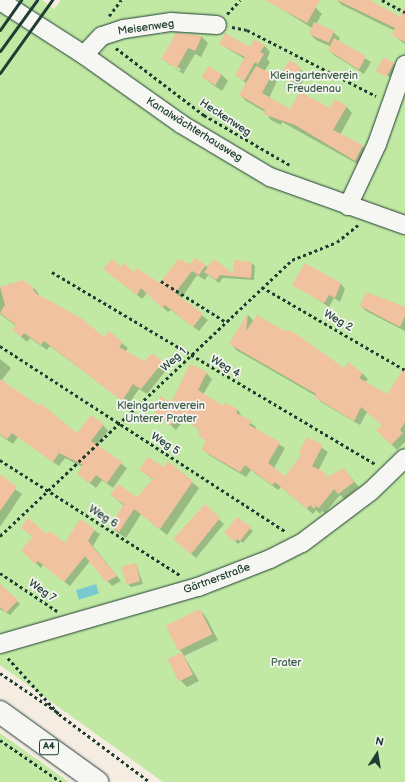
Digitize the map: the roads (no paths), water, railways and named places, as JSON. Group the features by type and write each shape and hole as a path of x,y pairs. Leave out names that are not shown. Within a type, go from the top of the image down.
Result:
{"highway":[{"name":"A4","path":"0,712 97,782"}],"street":[{"name":"Kanalwächterhausweg","path":"0,1 84,54 181,124 270,177 405,225"},
{"name":"Meisenweg","path":"84,54 102,36 171,22 217,25"},
{"path":"348,206 377,144 405,65"},
{"name":"Gärtnerstraße","path":"2,649 76,623 198,587 270,559 302,543 390,474 405,458"}],"water":[{"path":"96,584 99,594 79,600 76,590"}],"railway":[{"path":"0,30 21,0"},
{"path":"0,51 37,0"},
{"path":"0,73 52,0"}],"park label":[{"name":"Kleingartenverein Freudenau","path":"314,83"},
{"name":"Kleingartenverein Unterer Prater","path":"161,413"},
{"name":"Prater","path":"286,663"}]}
